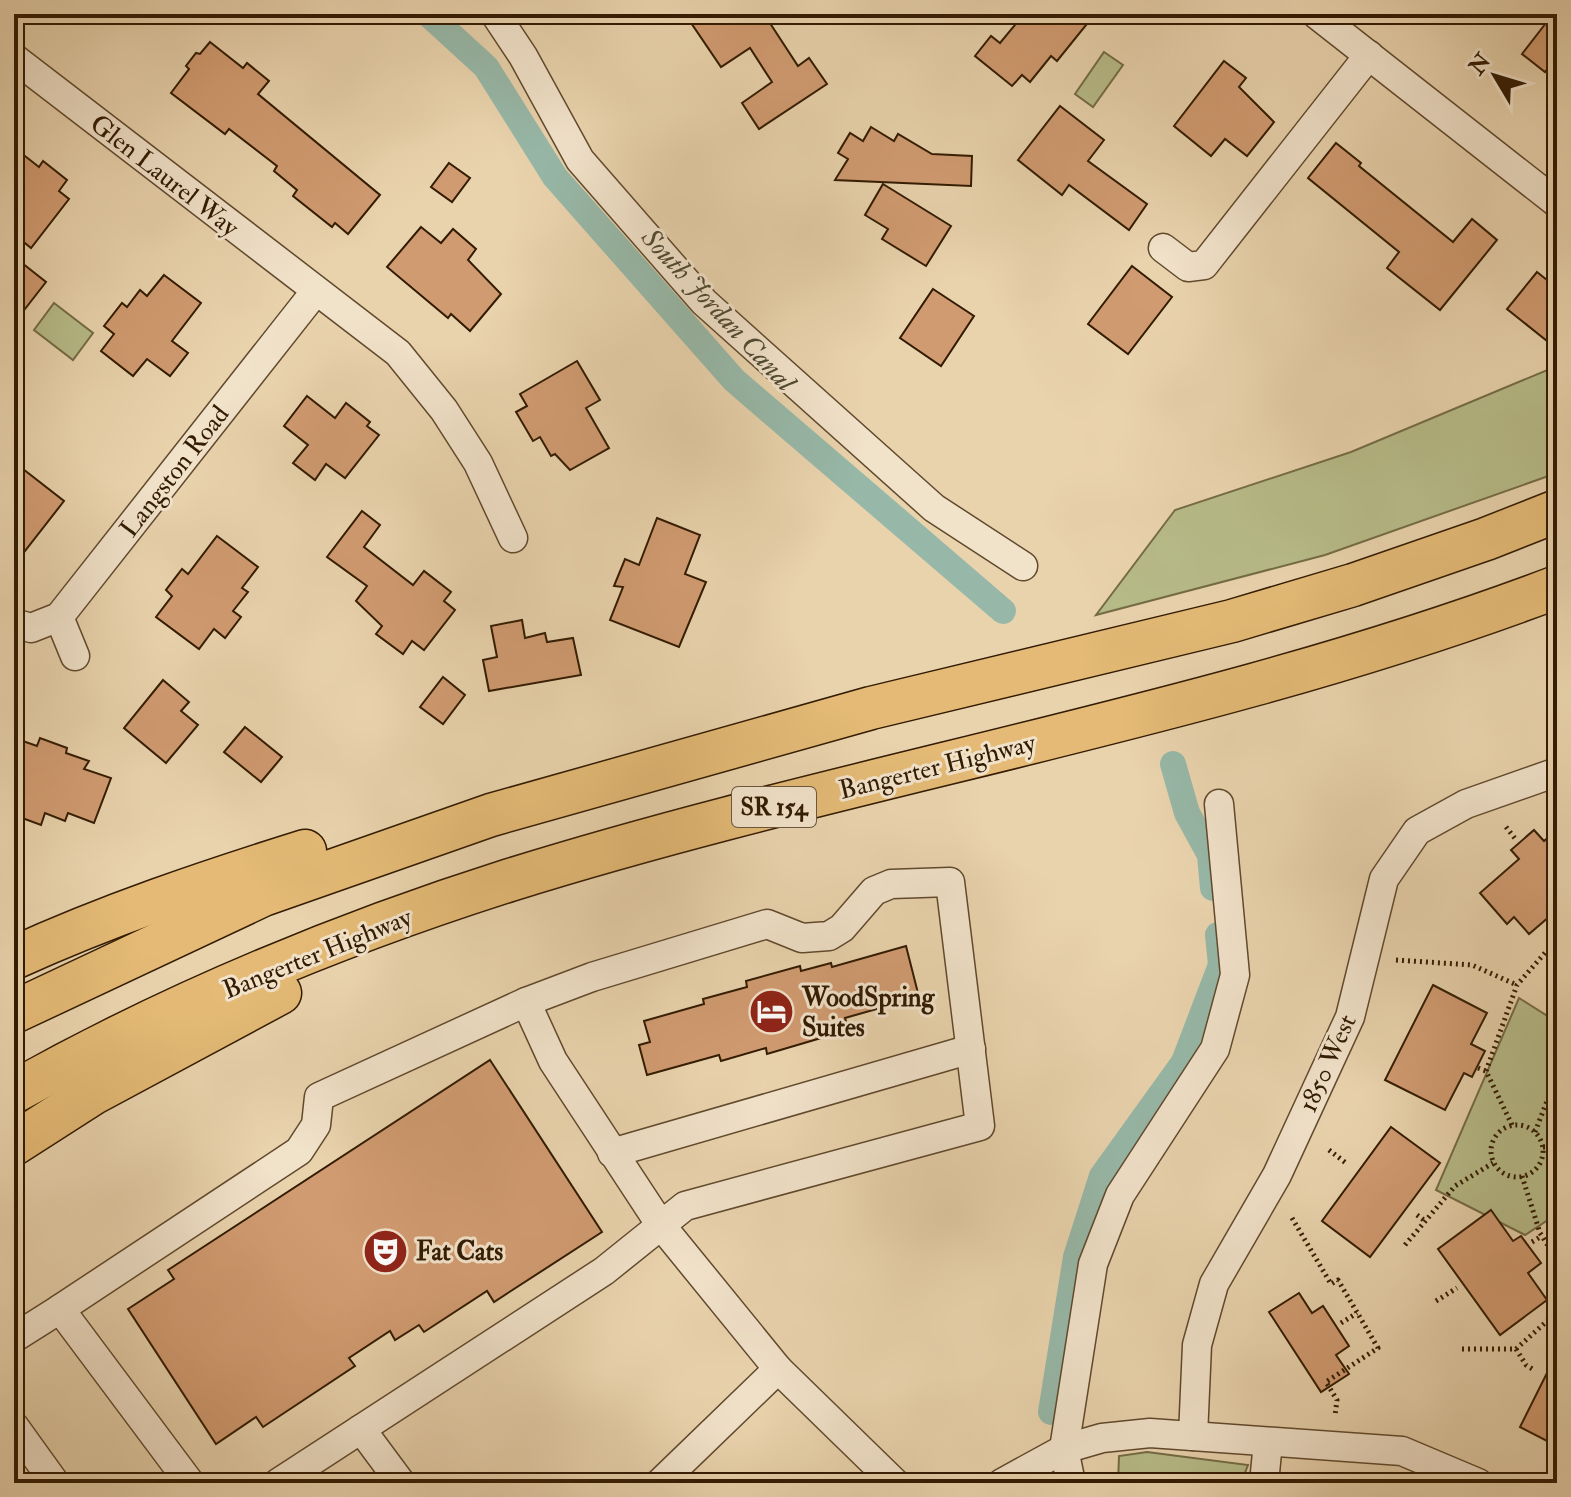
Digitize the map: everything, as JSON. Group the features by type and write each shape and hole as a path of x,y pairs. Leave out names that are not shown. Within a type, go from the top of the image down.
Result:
{"highway":[{"name":"SR 154","path":"14,1012 263,895 491,815 871,708 1232,621 1412,565 1557,511"},
{"name":"Bangerter Highway","path":"14,1092 143,1026 274,967 509,881 702,825 1226,693 1413,639 1557,587"},
{"path":"14,958 58,937 225,876 453,805 745,727 871,708"},
{"path":"14,1144 92,1094 265,1000 509,881"}],"street":[{"path":"495,14 535,77 580,160 704,302 934,508 1023,566"},
{"path":"1316,14 1557,203"},
{"path":"1163,248 1188,267 1204,265 1369,55"},
{"name":"Glen Laurel Way","path":"14,58 398,353 444,410 478,463 513,538"},
{"name":"Langston Road","path":"59,617 315,292"},
{"path":"14,623 31,628 59,617 75,656"},
{"name":"1850 West","path":"1193,1436 1197,1345 1214,1284 1277,1175 1350,1017 1384,879 1417,831 1466,804 1557,772"},
{"path":"1071,1483 1064,1449 1093,1264 1120,1195 1215,1049 1235,975 1219,804"},
{"path":"14,1338 299,1151 316,1125 319,1097 526,1002 592,977 767,924 802,938 829,936 842,928 874,891 891,884 950,882 980,1126 685,1206 604,1271 278,1483"},
{"path":"526,1002 553,1061 660,1224 778,1369 895,1483"},
{"path":"612,1153 971,1049"},
{"path":"60,1309 190,1483"},
{"path":"660,1483 778,1369"},
{"path":"14,1426 41,1477"},
{"path":"361,1429 401,1483"},
{"path":"1002,1483 1064,1449 1102,1438 1150,1433 1402,1451 1478,1483"},
{"path":"1264,1483 1268,1442"}],"path":[{"path":"1506,827 1517,841"},
{"path":"1486,1071 1517,985 1557,939"},
{"path":"1551,945 1557,950"},
{"path":"1396,960 1472,965 1517,985"},
{"path":"1478,1068 1486,1071 1512,1125"},
{"path":"1535,1132 1549,1096"},
{"path":"1512,1125 1535,1132 1543,1147 1540,1163 1522,1176 1502,1173 1493,1163 1492,1141 1504,1128 1512,1125"},
{"path":"1543,1147 1557,1147"},
{"path":"1329,1150 1346,1163"},
{"path":"1405,1245 1455,1186 1493,1163"},
{"path":"1522,1176 1542,1236 1557,1260"},
{"path":"1417,1215 1425,1221"},
{"path":"1292,1218 1331,1284 1338,1280 1378,1348 1326,1382 1337,1400 1335,1416"},
{"path":"1532,1242 1542,1236"},
{"path":"1436,1301 1457,1288"},
{"path":"1462,1349 1516,1349 1557,1312"},
{"path":"1341,1323 1357,1313"},
{"path":"1516,1349 1526,1365 1534,1370"}],"green space":[{"path":"1104,52 1123,65 1093,107 1075,94"},
{"path":"54,303 93,333 73,360 34,330"},
{"path":"1557,366 1557,473 1325,555 1096,615 1175,510 1351,452"},
{"path":"1519,998 1557,1022 1557,1214 1525,1235 1436,1190"},
{"path":"1147,1452 1248,1465 1241,1483 1118,1483 1119,1456"}],"building":[{"path":"685,14 764,14 798,66 809,58 827,84 759,129 742,103 772,82 750,48 721,67"},
{"path":"1024,14 1095,14 1057,61 1051,56 1030,82 1022,75 1012,86 975,56 991,36 1000,43"},
{"path":"1553,14 1557,14 1557,58 1545,72 1522,54"},
{"path":"210,42 243,68 247,63 269,81 258,94 380,195 348,234 335,223 332,227 293,196 297,190 274,171 277,166 229,129 225,134 171,93 189,69 186,66"},
{"path":"1224,61 1246,78 1239,87 1274,122 1247,156 1225,139 1211,156 1174,126"},
{"path":"1060,106 1104,140 1088,161 1147,204 1129,230 1069,185 1062,195 1018,160"},
{"path":"871,127 894,141 898,134 932,154 972,156 971,186 835,180 848,159 838,153 850,133 863,141"},
{"path":"1336,143 1361,163 1359,166 1453,242 1472,219 1497,240 1440,310 1387,268 1399,252 1308,178"},
{"path":"14,153 22,159 25,156 39,167 43,161 67,180 59,191 69,199 31,248 14,234"},
{"path":"449,163 470,178 452,202 431,187"},
{"path":"883,184 951,226 926,266 882,239 888,229 865,215"},
{"path":"421,227 441,243 453,229 476,249 468,260 501,294 470,331 451,314 448,318 387,267"},
{"path":"22,263 46,282 14,323 14,273"},
{"path":"1132,266 1172,297 1128,354 1088,324"},
{"path":"1537,272 1557,288 1557,349 1507,309"},
{"path":"164,275 201,303 172,341 188,353 170,376 147,359 133,376 101,351 114,334 104,326 122,303 127,307 140,290 147,296"},
{"path":"933,289 974,316 941,366 900,338"},
{"path":"577,361 600,400 586,408 609,448 570,470 555,454 551,456 540,437 533,441 516,412 527,406 520,394"},
{"path":"307,396 335,418 346,403 370,422 367,426 379,435 345,478 326,464 315,480 293,463 308,445 284,426"},
{"path":"14,462 64,501 14,565"},
{"path":"362,511 380,525 364,547 413,585 424,571 451,592 444,601 455,610 424,650 412,641 403,654 376,634 382,626 356,601 367,586 327,557"},
{"path":"657,518 700,535 685,574 706,582 679,647 610,620 623,587 614,586 625,559 639,565"},
{"path":"217,536 258,567 242,588 248,592 233,611 241,617 225,638 214,629 199,649 156,617 172,596 166,590 182,569 188,574"},
{"path":"522,620 525,638 545,633 547,642 573,638 581,675 489,691 483,660 497,657 491,626"},
{"path":"443,677 465,695 443,724 420,707"},
{"path":"163,680 189,702 181,711 198,725 166,763 124,728"},
{"path":"245,727 282,757 261,782 224,752"},
{"path":"14,738 37,746 40,738 67,748 66,753 89,761 84,769 111,778 94,823 68,813 65,821 45,813 41,825 14,815"},
{"path":"1534,830 1544,841 1557,830 1557,910 1529,934 1514,917 1507,924 1480,893 1519,859 1511,850"},
{"name":"WoodSpring Suites","path":"906,946 919,997 845,1018 847,1025 819,1032 821,1038 767,1054 766,1048 721,1061 719,1055 647,1075 639,1045 650,1042 644,1021 704,1004 703,999 747,987 746,981 800,966 801,971 831,963 832,967"},
{"path":"1433,985 1487,1013 1471,1044 1485,1051 1472,1077 1464,1073 1445,1110 1385,1080"},
{"name":"Fat Cats","path":"490,1060 602,1232 494,1302 487,1291 424,1332 419,1325 395,1340 390,1331 349,1358 355,1366 263,1427 256,1417 216,1444 128,1309 174,1279 168,1270"},
{"path":"1391,1127 1440,1163 1370,1257 1322,1221"},
{"path":"1491,1210 1513,1241 1521,1236 1541,1263 1528,1273 1547,1300 1500,1335 1438,1249"},
{"path":"1299,1293 1312,1313 1323,1306 1349,1346 1336,1355 1349,1374 1321,1392 1269,1312"},
{"path":"1557,1353 1557,1446 1520,1427"}],"waterway":[{"name":"South Jordan Canal","path":"428,14 486,67 555,177 734,380 1003,611"},
{"name":"South Jordan Canal","path":"1173,764 1187,813 1210,855 1213,888"},
{"name":"South Jordan Canal","path":"1051,1412 1076,1257 1102,1176 1184,1062 1221,965 1218,935"}],"place":[{"name":"WoodSpring Suites","path":"771,1012"},
{"name":"Fat Cats","path":"385,1251"}]}
